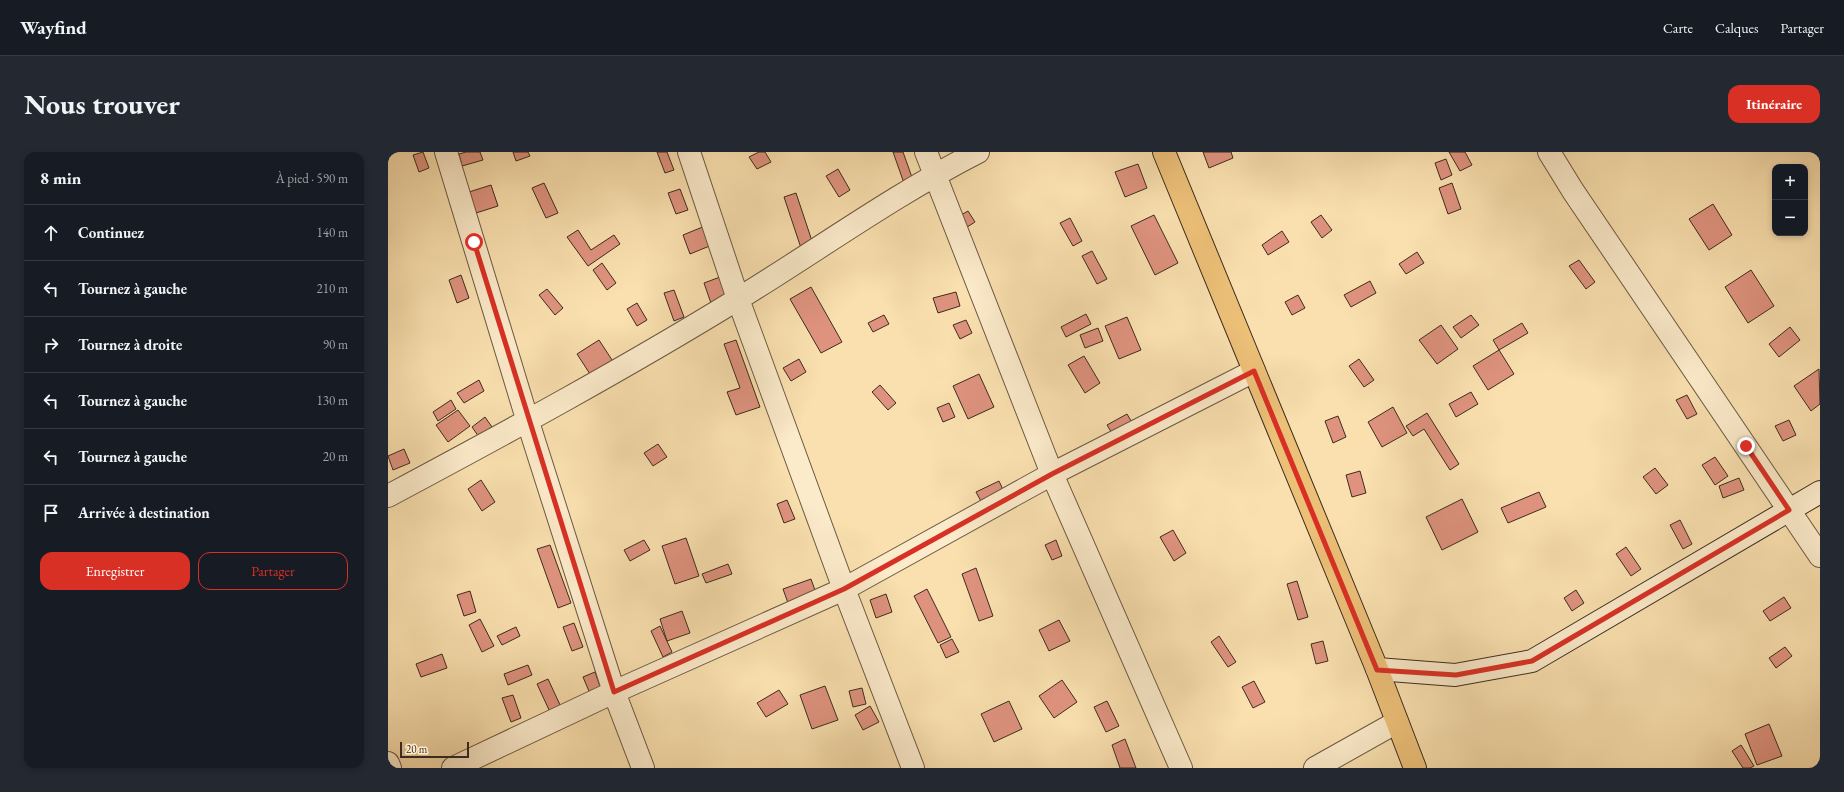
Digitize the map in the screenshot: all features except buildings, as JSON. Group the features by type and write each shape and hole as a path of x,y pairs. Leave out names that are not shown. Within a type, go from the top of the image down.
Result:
{"main road":[{"path":"1164,152 1377,670 1415,768"}],"street":[{"path":"446,152 528,422 614,692 643,768"},
{"path":"689,152 738,299 844,589 913,768"},
{"path":"926,152 1052,474 1181,768"},
{"path":"388,496 528,422 738,299 934,175 978,152"},
{"path":"1549,152 1572,190 1820,556"},
{"path":"453,768 614,692 844,589 1052,474 1254,371"},
{"path":"1377,670 1456,675 1532,661 1820,492"},
{"path":"1315,768 1397,722"},
{"path":"388,763 390,768"}],"route":[{"path":"474,242 528,422 614,692 844,589 1052,474 1254,371 1377,670 1456,675 1532,661 1789,510 1746,446"}]}
